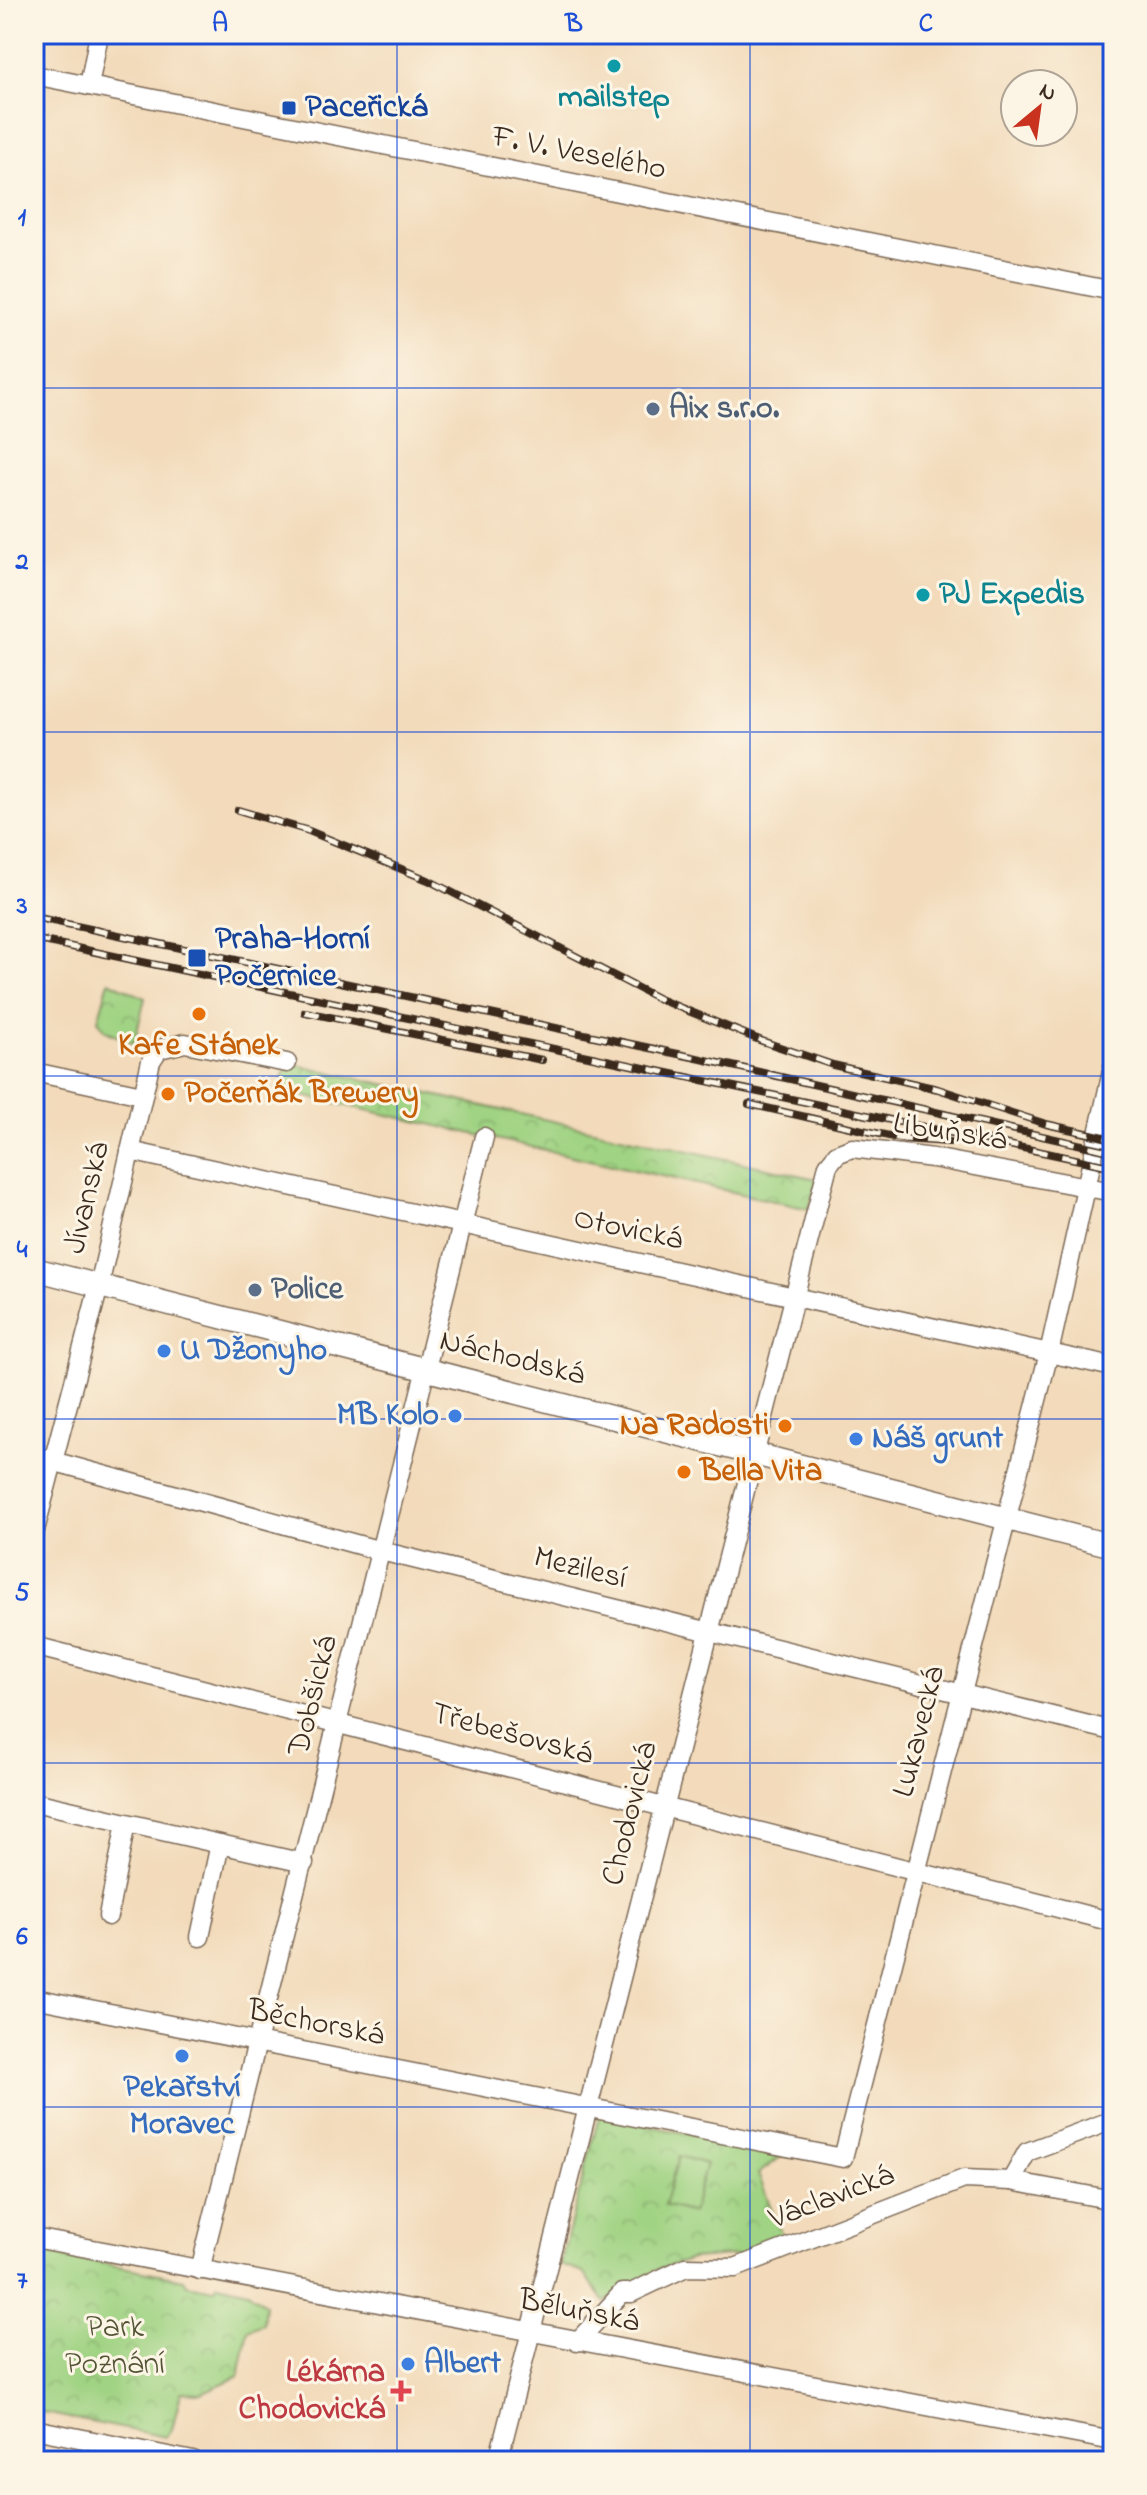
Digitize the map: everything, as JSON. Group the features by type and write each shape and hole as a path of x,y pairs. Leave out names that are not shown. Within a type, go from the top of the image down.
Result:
{"main road":[{"name":"Náchodská","path":"34,1269 1113,1546"}],"street":[{"path":"89,86 99,34"},
{"name":"F. V. Veselého","path":"34,75 1113,291"},
{"name":"Jívanská","path":"34,1534 99,1286 151,1061 159,1049 185,1043 287,1063"},
{"name":"Lukavecká","path":"587,2108 843,2158 1049,1353 1113,1067"},
{"path":"34,1072 142,1095"},
{"name":"Dobšická","path":"200,2270 484,1137"},
{"name":"Libuňská","path":"823,1182 828,1165 837,1154 852,1148 933,1158 1113,1192"},
{"name":"Otovická","path":"130,1151 1113,1367"},
{"name":"Chodovická","path":"498,2461 823,1182"},
{"name":"Mezilesí","path":"34,1456 381,1551 960,1696 1113,1731"},
{"name":"Třebešovská","path":"34,1646 339,1721 1113,1922"},
{"path":"34,1804 304,1863"},
{"path":"108,1916 126,1823"},
{"path":"200,1937 220,1844"},
{"name":"Běchorská","path":"34,1998 587,2108"},
{"path":"1113,2120 1027,2152 1011,2181 1113,2200"},
{"name":"Václavická","path":"577,2342 616,2297 686,2267 735,2268 964,2179 1011,2181"},
{"name":"Běluňská","path":"34,2238 1113,2441"},
{"path":"34,2429 193,2461"}],"green space":[{"path":"109,981 145,998 134,1044 106,1031 98,1020"},
{"path":"287,1063 817,1179 809,1209 281,1091"},
{"path":"599,2116 786,2153 758,2174 782,2236 742,2255 692,2259 659,2269 605,2302 584,2273 560,2265"},
{"path":"679,2156 706,2164 692,2213 664,2205"},
{"name":"Park Poznání","path":"34,2250 184,2279 187,2284 214,2289 218,2284 248,2291 265,2305 263,2324 248,2330 239,2376 201,2393 181,2392 172,2429 166,2437 34,2411"}],"railway":[{"path":"238,810 309,831 428,880 659,999 762,1041 833,1065 938,1089 1046,1124 1113,1139"},
{"path":"34,917 697,1058 1113,1152"},
{"path":"34,939 1113,1167"},
{"path":"305,1012 542,1060"},
{"path":"749,1104 902,1139 949,1142"}],"place":[{"name":"mailstep","path":"614,66"},
{"name":"Paceřická","path":"289,108"},
{"name":"Aix s.r.o.","path":"653,409"},
{"name":"PJ Expedis","path":"923,595"},
{"name":"Praha-Horní Počernice","path":"197,958"},
{"name":"Kafe Stánek","path":"199,1014"},
{"name":"Počerňák Brewery","path":"168,1094"},
{"name":"Police","path":"255,1290"},
{"name":"U Džonyho","path":"164,1351"},
{"name":"MB Kolo","path":"455,1416"},
{"name":"Na Radosti","path":"785,1426"},
{"name":"Náš grunt","path":"856,1439"},
{"name":"Bella Vita","path":"684,1472"},
{"name":"Pekařství Moravec","path":"182,2056"},
{"name":"Albert","path":"408,2364"},
{"name":"Lékárna Chodovická","path":"401,2391"}]}
